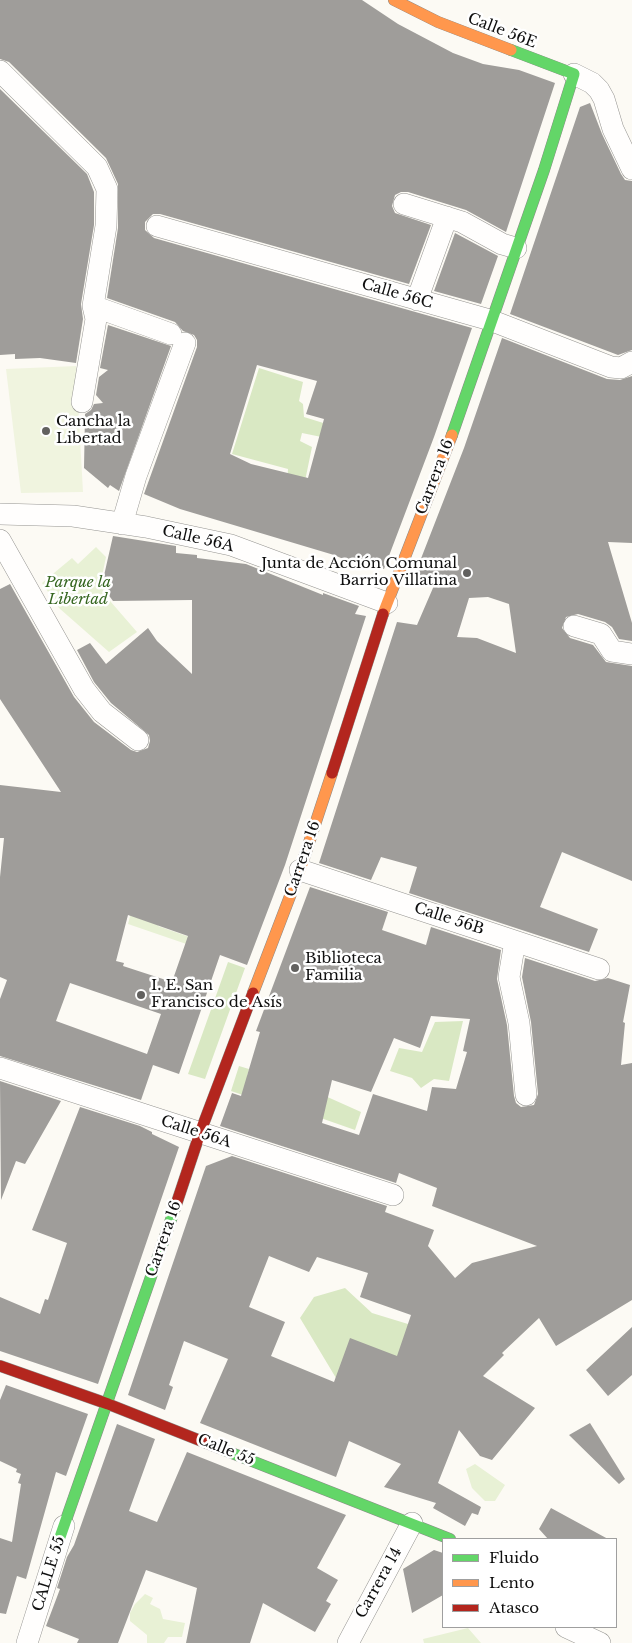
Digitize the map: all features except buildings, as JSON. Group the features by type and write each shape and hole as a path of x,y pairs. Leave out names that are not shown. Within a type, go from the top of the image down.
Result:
{"street":[{"name":"Calle 56E","path":"394,0 438,22 574,74"},
{"path":"0,71 97,167 107,189 106,226 92,306 96,319 82,402"},
{"path":"574,74 592,83 599,90 604,99 613,129 632,169"},
{"name":"Carrera 16","path":"71,1505 108,1404 200,1133 300,870 387,603 449,442 490,320 544,170 574,74"},
{"path":"404,204 470,226 502,244 516,248"},
{"path":"417,300 447,218"},
{"name":"Calle 56C","path":"157,226 490,320 611,367 621,368 632,362"},
{"path":"92,306 178,338 122,524"},
{"name":"Calle 56A","path":"0,514 73,516 231,544 387,603"},
{"path":"0,540 84,689 102,712 138,740"},
{"path":"574,626 602,634 612,651 632,654"},
{"name":"Calle 56B","path":"300,870 598,969"},
{"path":"515,941 510,977 519,1022 526,1095"},
{"name":"Calle 56A","path":"0,1068 393,1195"},
{"name":"Calle 55","path":"0,1366 108,1404 447,1538"},
{"name":"CALLE 55","path":"27,1643 71,1505"},
{"name":"Carrera 14","path":"346,1641 412,1524"},
{"path":"568,1628 600,1643"}],"green space":[{"name":"Cancha la Libertad","path":"76,366 83,492 21,493 6,369"},
{"path":"259,368 303,382 299,401 303,404 304,417 362,435 341,441 302,433 300,441 312,447 305,481 287,483 288,469 232,454"},
{"name":"Parque la Libertad","path":"96,547 106,557 101,581 105,584 104,594 137,632 109,652 59,608 42,583 72,558 78,564"},
{"path":"134,901 165,905 158,926 201,941 198,948 128,924"},
{"path":"228,962 245,968 205,1079 188,1074"},
{"path":"463,1021 449,1081 434,1079 421,1088 412,1078 390,1071 399,1048 422,1052 435,1022"},
{"path":"239,1066 249,1069 247,1076 290,1111 231,1091"},
{"path":"323,1095 361,1112 355,1130 315,1116"},
{"path":"345,1288 372,1313 408,1324 413,1348 345,1393 300,1318 314,1297"},
{"path":"475,1464 505,1485 495,1501 485,1501 472,1488 466,1469"},
{"path":"145,1594 153,1598 150,1604 160,1609 163,1619 185,1623 182,1637 168,1637 164,1643 147,1643 147,1635 130,1621 130,1613 135,1604"},
{"path":"468,1628 481,1643 424,1643 423,1639"}],"traffic: fast":[{"path":"452,435 544,170 574,74 511,50"},
{"path":"59,1540 175,1208"},
{"path":"224,1450 447,1538"}],"traffic: slow":[{"path":"394,0 438,22 511,50"},
{"path":"383,614 452,435"},
{"path":"253,993 300,870 332,773"}],"traffic: jam":[{"path":"332,773 383,614"},
{"path":"175,1208 200,1133 253,993"},
{"path":"0,1366 108,1404 224,1450"}],"place":[{"name":"Cancha la Libertad","path":"46,431"},
{"name":"Junta de Acción Comunal Barrio Villatina","path":"467,573"},
{"name":"Biblioteca Familia","path":"295,968"},
{"name":"I. E. San Francisco de Asís","path":"141,995"}]}
